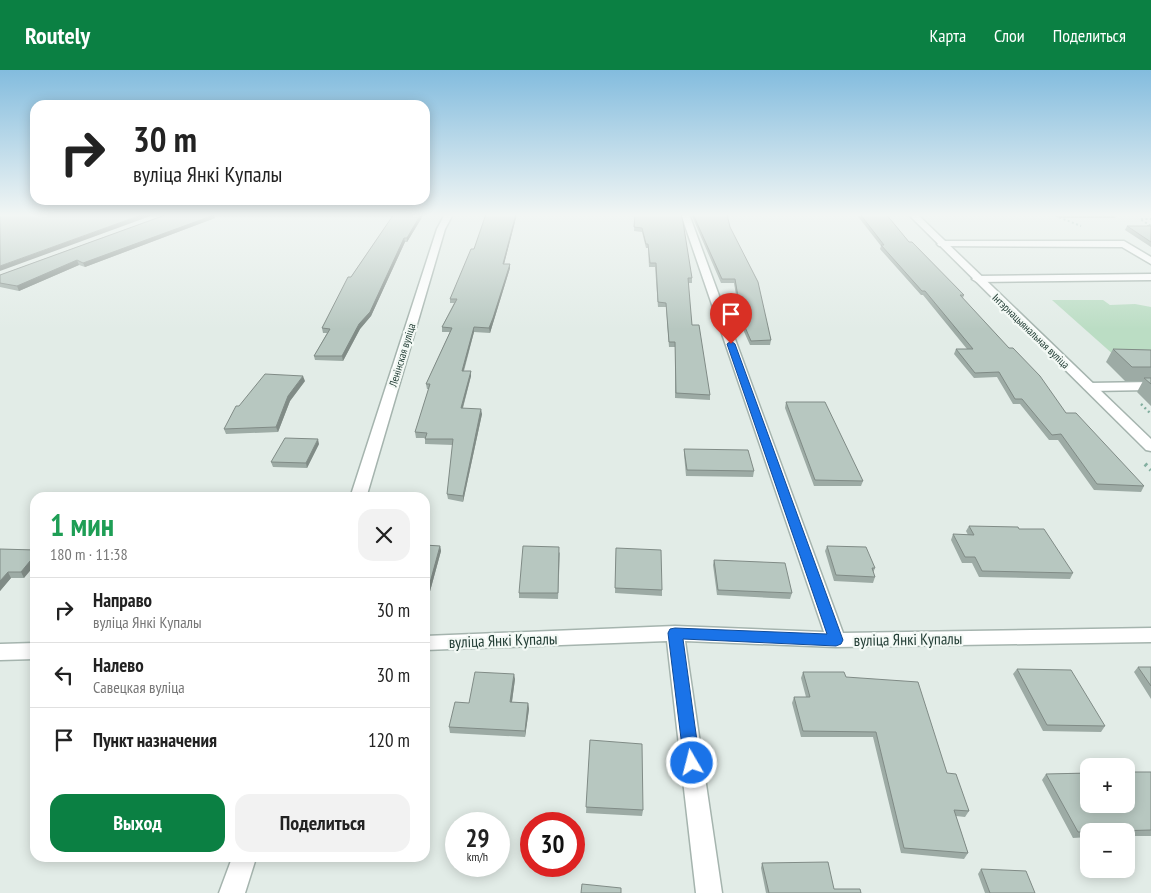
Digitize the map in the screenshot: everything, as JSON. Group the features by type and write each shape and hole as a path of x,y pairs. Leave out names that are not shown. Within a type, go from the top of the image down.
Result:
{"street":[{"name":"Ленінская вуліца","path":"360,492 434,252"},
{"path":"699,252 836,640"},
{"name":"Інтэрнацыянальная вуліца","path":"951,252 1151,447"},
{"path":"1137,252 1151,261"},
{"path":"978,279 1151,277"},
{"path":"1089,387 1151,386"},
{"path":"675,633 709,893"},
{"name":"вуліца Янкі Купалы","path":"430,643 675,633 836,640 1151,635"},
{"path":"0,652 30,652"},
{"path":"232,893 243,862"}],"green space":[{"path":"1052,300 1103,300 1110,305 1135,304 1151,307 1151,380 1115,356"}],"building":[{"path":"0,252 38,252 0,266"},
{"path":"62,252 112,252 83,263 77,260 17,286 0,283 0,275"},
{"path":"368,252 397,252 370,312 359,324 342,356 314,356 330,329 322,328 348,277 351,277"},
{"path":"470,252 506,252 503,264 510,264 493,318 489,328 474,327 462,371 471,371 461,408 481,409 463,496 447,494 453,439 425,439 427,433 415,432 430,384 426,384 452,328 442,327 457,299 450,299"},
{"path":"649,252 688,252 692,278 688,278 692,325 699,325 710,395 676,393 675,342 669,342 666,303 658,302 656,263 650,263"},
{"path":"710,252 743,252 758,282 771,340 751,341 742,320 735,279 722,279"},
{"path":"888,252 922,252 964,295 960,295 1009,348 1013,348 1040,376 1066,413 1076,413 1144,486 1097,484 1061,434 1052,435 1022,399 1015,399 999,372 975,373 956,349 973,349 925,291 922,291"},
{"path":"1113,349 1151,350 1151,367 1132,367"},
{"path":"265,374 303,376 288,396 276,427 224,429 236,406 239,406"},
{"path":"1144,378 1151,378 1151,384"},
{"path":"786,402 825,402 863,481 815,480"},
{"path":"285,438 318,439 306,463 271,462"},
{"path":"684,449 748,450 754,471 687,470"},
{"path":"969,526 1044,529 1073,573 982,571 975,557 965,557 953,534 974,535"},
{"path":"430,545 440,546 430,583"},
{"path":"523,546 559,547 558,593 519,593"},
{"path":"827,546 866,547 875,568 872,568 875,577 836,575"},
{"path":"616,548 661,550 662,590 615,588"},
{"path":"0,549 30,550 30,561 21,572 8,572 0,581"},
{"path":"714,560 785,563 792,593 718,590"},
{"path":"1138,667 1151,667 1151,686"},
{"path":"1017,669 1071,670 1105,726 1047,725"},
{"path":"475,672 514,674 510,702 528,703 525,731 449,727 455,702 469,703"},
{"path":"803,672 844,672 846,677 918,682 947,773 956,774 969,811 954,810 968,853 904,848 876,732 803,731 794,697 810,697"},
{"path":"590,740 642,744 643,810 586,807"},
{"path":"1135,772 1151,772 1151,830 1135,830 1135,823 1080,823 1080,832 1078,832 1046,774 1080,773 1080,813 1135,813"},
{"path":"828,862 834,889 860,889 861,893 769,893 762,863"},
{"path":"981,869 1026,871 1035,893 990,893"},
{"path":"582,884 621,888 621,893 581,893"}],"route":[{"path":"692,763 675,633 836,640 731,344"}]}
